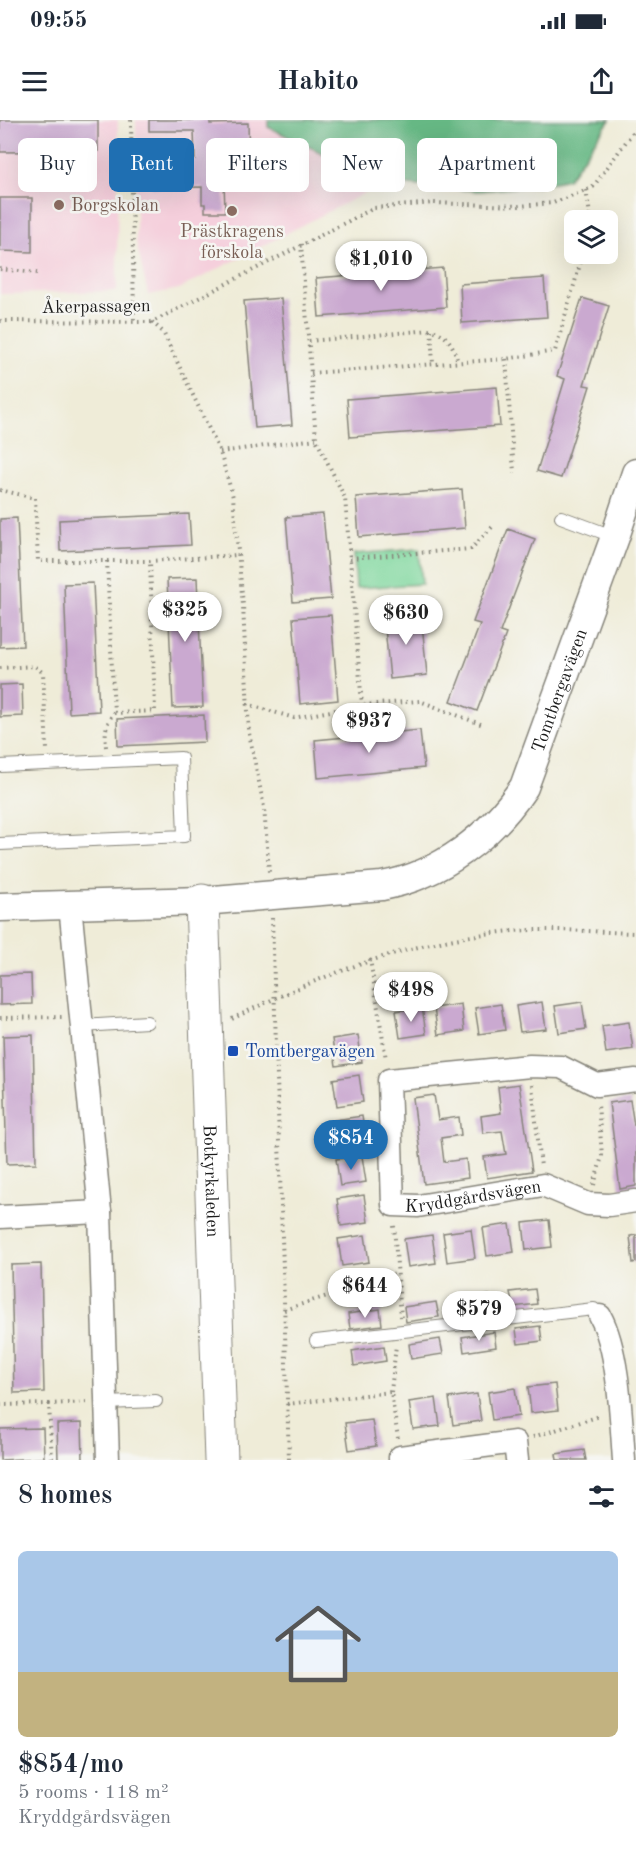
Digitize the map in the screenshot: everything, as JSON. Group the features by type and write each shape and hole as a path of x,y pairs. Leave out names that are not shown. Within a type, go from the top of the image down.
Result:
{"main road":[{"name":"Botkyrkaleden","path":"202,902 221,1460"}],"street":[{"name":"Tomtbergavägen","path":"0,907 202,902 396,884 436,867 462,852 496,823 524,787 636,473"},
{"path":"70,905 75,1021 100,1212 108,1460"},
{"path":"389,1080 530,1066 561,1067 597,1086 636,1080"},
{"name":"Kryddgårdsvägen","path":"389,1080 393,1205 418,1206 543,1185 589,1213 609,1205 636,1201"},
{"path":"0,1217 100,1212"},
{"path":"600,1316 607,1329 619,1403 624,1460"},
{"path":"400,1458 516,1451"}],"lane":[{"path":"561,517 615,537"},
{"path":"0,766 181,758 184,836 0,844"},
{"path":"75,1021 147,1022"},
{"path":"316,1341 594,1309 600,1316"},
{"path":"106,1403 156,1401"}],"path":[{"path":"131,120 134,322"},
{"name":"Åkerpassagen","path":"0,321 152,322 374,208 433,203 519,206 553,203 593,187 617,158 636,128"},
{"path":"586,190 589,210"},
{"path":"302,244 316,439 345,498 362,705"},
{"path":"311,374 506,359 555,351 580,264"},
{"path":"0,269 37,273"},
{"path":"152,322 163,332 220,452 233,497 249,732 264,807 269,874"},
{"path":"309,341 431,330 441,332 454,348 458,363"},
{"path":"431,330 433,364"},
{"path":"506,359 514,473"},
{"path":"220,452 316,439"},
{"path":"0,490 35,498 38,561 150,561 238,555"},
{"path":"350,558 471,549 495,524"},
{"path":"106,760 105,731 108,720 114,713 107,561"},
{"path":"114,713 155,711 150,561"},
{"path":"0,668 35,666 43,673 48,763"},
{"path":"247,704 294,718 308,717 323,710 420,701 483,725"},
{"path":"272,917 272,999 289,1460"},
{"path":"207,1032 272,999 370,959 451,939 514,931 636,933"},
{"path":"370,959 389,1080"},
{"path":"0,1018 75,1021"},
{"path":"530,1066 543,1185"},
{"path":"589,1213 602,1156 597,1086"},
{"path":"393,1205 401,1316 397,1331 392,1392 400,1458"},
{"path":"284,1310 398,1273"},
{"path":"287,1404 392,1392"},
{"path":"0,1405 106,1403"},
{"path":"516,1451 606,1414 619,1403"},
{"path":"49,1404 52,1460"}],"shaded area":[{"name":"Borgskolan","path":"0,120 118,120 118,138 109,138 109,192 118,192 117,291 0,294"},
{"name":"Prästkragens förskola","path":"136,120 268,120 269,127 292,138 206,138 206,192 309,192 309,146 321,152 321,192 367,192 179,289 148,295 136,241 136,192 194,192 194,138 136,138"}],"green space":[{"path":"268,120 610,120 568,179 557,181 557,138 417,138 417,186 405,185 405,138 321,138 321,153 309,147 309,138 291,138 268,127"},
{"path":"419,549 422,584 356,588 354,554"}],"building":[{"path":"0,120 98,120 98,151 97,138 18,138 18,152 0,152"},
{"path":"149,120 210,120 210,124 248,123 248,138 206,138 206,192 224,192 225,212 205,212 205,204 202,204 202,187 194,187 194,131 149,131"},
{"path":"0,198 32,198 32,252 0,251"},
{"path":"443,268 446,307 319,317 316,278"},
{"path":"544,278 547,317 462,323 460,284"},
{"path":"281,298 292,425 255,428 244,301"},
{"path":"582,298 609,306 584,385 590,386 561,478 537,471 565,379 557,376"},
{"path":"497,387 500,426 350,437 347,399"},
{"path":"462,489 465,528 359,537 356,497"},
{"path":"189,514 191,545 60,551 59,520"},
{"path":"323,514 331,599 293,602 286,517"},
{"path":"17,518 23,646 0,647 0,519"},
{"path":"508,529 535,539 500,632 506,634 477,711 451,701 480,624 473,622"},
{"path":"197,578 203,707 173,708 167,579"},
{"path":"93,583 99,711 69,713 64,584"},
{"path":"421,613 427,675 390,679 384,617"},
{"path":"331,615 338,700 300,704 293,618"},
{"path":"22,684 23,716 0,717 0,685"},
{"path":"204,715 205,742 118,746 117,719"},
{"path":"420,730 424,768 318,778 315,740"},
{"path":"31,974 32,1004 0,1005 0,975"},
{"path":"542,1002 546,1029 520,1032 516,1006"},
{"path":"582,1002 586,1029 559,1033 555,1006"},
{"path":"461,1004 464,1031 438,1035 434,1008"},
{"path":"501,1004 505,1030 479,1034 475,1008"},
{"path":"422,1007 426,1034 400,1038 396,1011"},
{"path":"629,1022 633,1049 606,1053 602,1026"},
{"path":"33,1035 36,1163 7,1164 3,1036"},
{"path":"358,1035 362,1062 336,1066 332,1039"},
{"path":"359,1075 363,1102 337,1106 333,1079"},
{"path":"519,1084 532,1171 487,1178 484,1157 506,1154 502,1131 483,1133 481,1116 501,1113 498,1087"},
{"path":"434,1095 438,1120 459,1117 461,1135 441,1138 444,1162 466,1159 468,1178 424,1184 413,1098"},
{"path":"630,1100 634,1125 636,1124 636,1186 620,1189 609,1103"},
{"path":"362,1116 366,1143 339,1147 335,1120"},
{"path":"362,1156 366,1182 340,1186 336,1159"},
{"path":"364,1195 368,1222 341,1226 337,1199"},
{"path":"549,1220 552,1247 526,1250 523,1223"},
{"path":"510,1224 514,1252 487,1256 483,1228"},
{"path":"471,1229 475,1258 447,1262 443,1233"},
{"path":"365,1235 369,1262 342,1266 338,1239"},
{"path":"432,1235 436,1263 408,1267 404,1239"},
{"path":"636,1235 636,1262 633,1263 630,1236"},
{"path":"41,1264 44,1392 14,1393 11,1265"},
{"path":"535,1289 537,1304 513,1307 510,1292"},
{"path":"489,1295 491,1310 459,1315 457,1300"},
{"path":"436,1302 439,1317 406,1322 404,1307"},
{"path":"380,1309 382,1325 350,1329 348,1314"},
{"path":"540,1326 542,1341 518,1344 516,1329"},
{"path":"494,1332 496,1347 464,1352 462,1337"},
{"path":"440,1339 443,1354 411,1359 409,1344"},
{"path":"384,1346 386,1361 354,1366 352,1351"},
{"path":"555,1384 558,1410 531,1413 528,1387"},
{"path":"515,1388 519,1416 492,1420 488,1392"},
{"path":"477,1394 481,1421 453,1425 449,1398"},
{"path":"436,1398 440,1426 413,1429 409,1402"},
{"path":"372,1420 376,1446 349,1450 345,1423"},
{"path":"82,1423 83,1460 58,1460 57,1424"},
{"path":"43,1428 44,1458 0,1460 0,1429"},
{"path":"584,1450 586,1460 557,1460 556,1454"}],"place":[{"name":"Borgskolan","path":"59,205"},
{"name":"Prästkragens förskola","path":"232,211"},
{"name":"Tomtbergavägen","path":"233,1051"}]}
